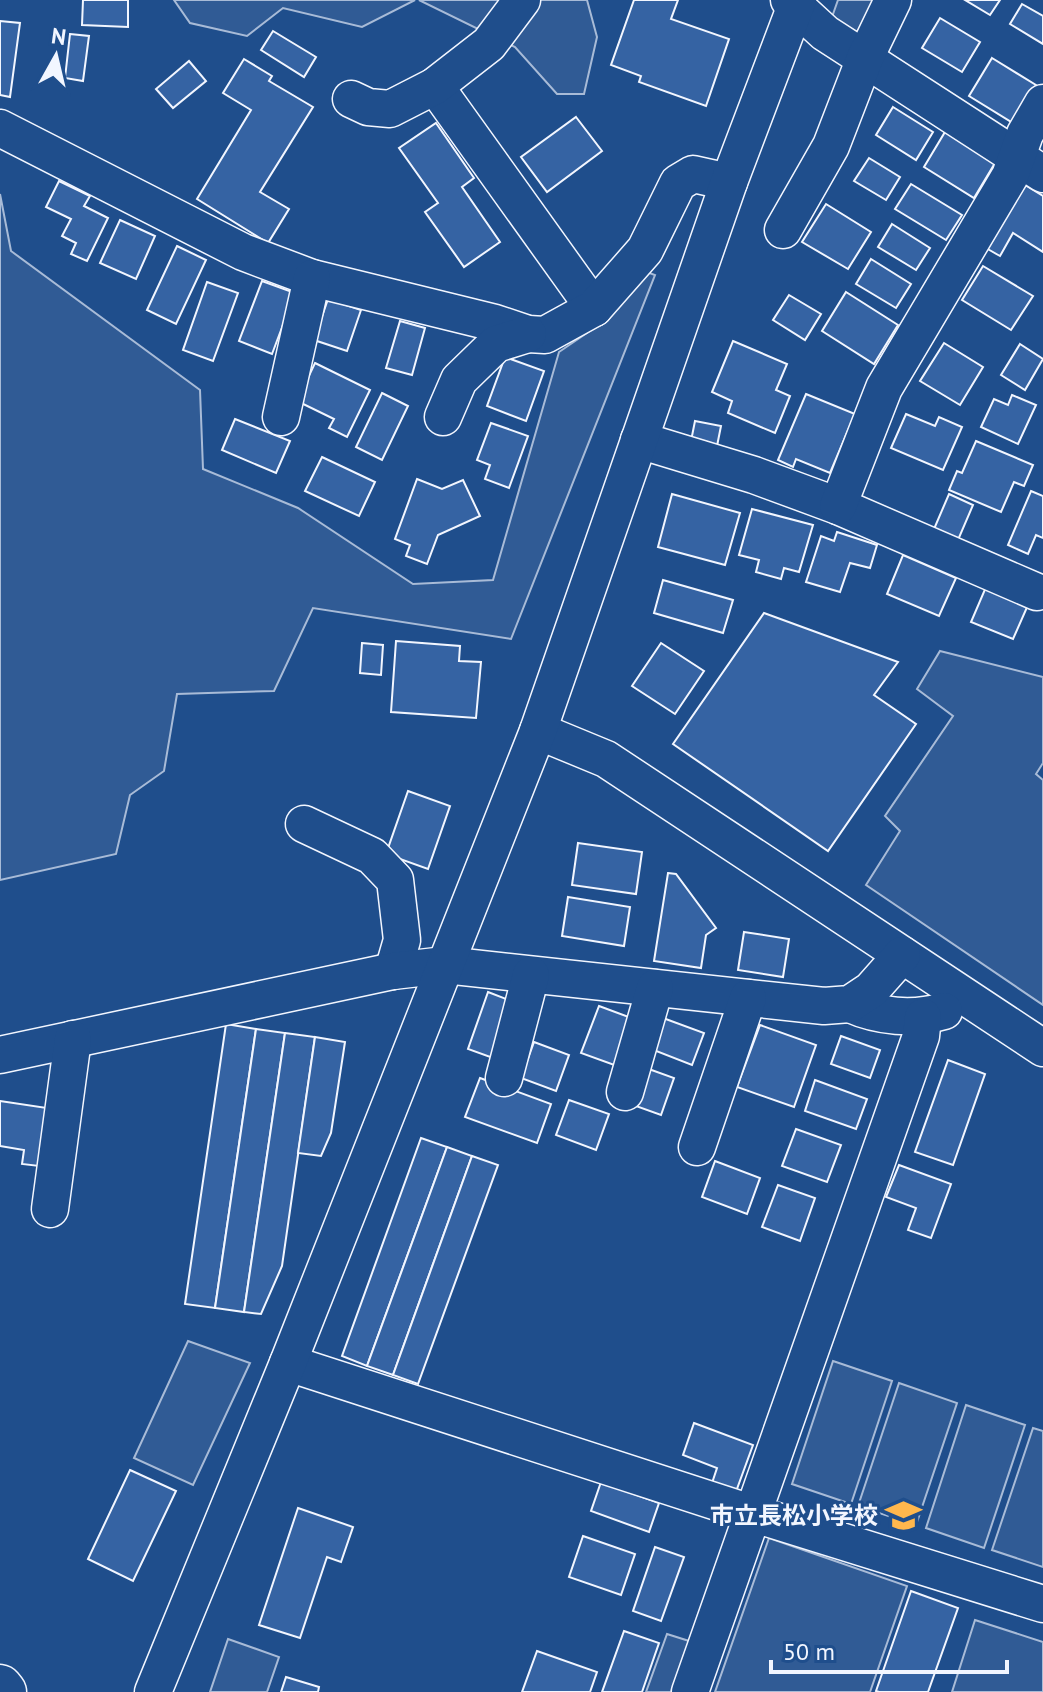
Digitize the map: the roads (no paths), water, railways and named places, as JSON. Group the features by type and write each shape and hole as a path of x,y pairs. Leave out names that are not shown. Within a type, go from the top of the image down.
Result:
{"highway":[{"path":"0,1687 4,1692"}],"street":[{"path":"351,99 368,107 390,109 435,86 489,44 522,0"},
{"path":"783,230 831,146 865,58 893,0"},
{"path":"153,1692 288,1363 538,731 794,2 825,33 1030,165"},
{"path":"435,86 594,308"},
{"path":"1030,165 1025,134 1043,103"},
{"path":"0,128 243,252 312,278 528,334 545,335 594,308 645,250 678,183 693,174 729,182"},
{"path":"838,506 884,388 1010,176 1030,165"},
{"path":"281,417 312,278"},
{"path":"443,417 459,380 496,344 528,334"},
{"path":"639,440 754,475 838,506 1037,592"},
{"path":"538,731 606,759 1043,1048"},
{"path":"304,824 372,856 395,880 402,940 393,971"},
{"path":"850,1004 871,990 902,955"},
{"path":"0,1055 393,971 445,965 824,1006 850,1004 868,1012 923,1017 946,1010 964,996"},
{"path":"504,1078 531,975"},
{"path":"625,1092 655,988"},
{"path":"697,1147 748,998"},
{"path":"690,1692 921,1036 923,1017"},
{"path":"50,1209 73,1039"},
{"path":"288,1363 1043,1604"}],"place":[{"name":"市立長松小学校","path":"904,1516"}]}
